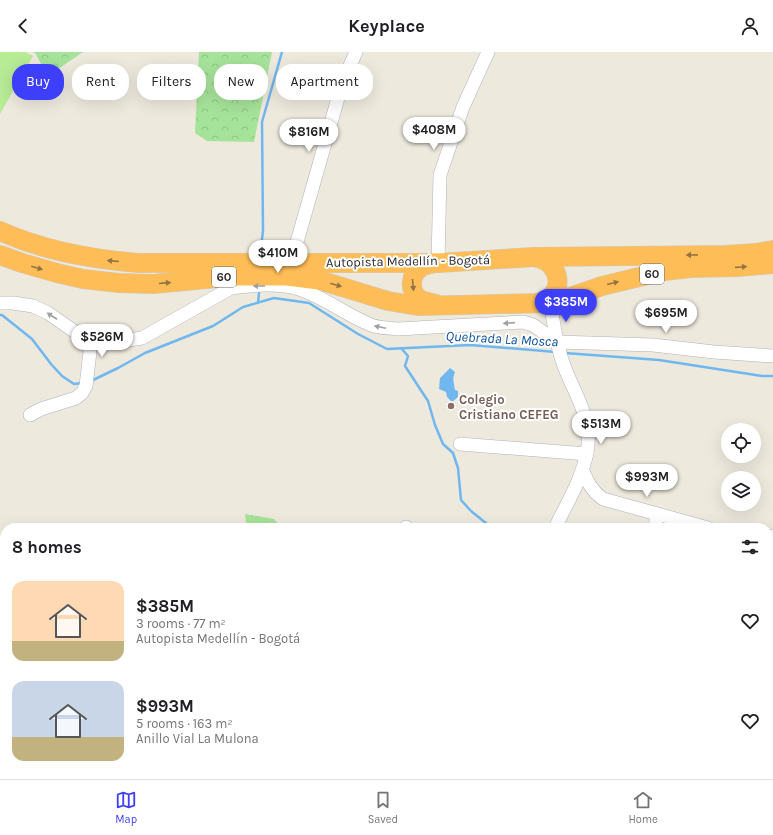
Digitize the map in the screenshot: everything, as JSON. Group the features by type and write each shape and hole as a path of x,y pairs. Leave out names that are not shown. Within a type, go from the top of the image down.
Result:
{"highway":[{"name":"Autopista Medellín - Bogotá","path":"0,231 45,248 73,255 103,260 138,263 438,263 534,257 726,255 773,250"},
{"name":"Autopista Medellín - Bogotá","path":"0,255 57,273 83,279 119,283 153,284 238,276 288,276 319,280 388,302 418,306 542,303 602,286 664,271 691,268 773,264"},
{"path":"534,257 548,262 554,268 558,278 557,287 552,296 542,303"},
{"path":"438,263 420,268 414,273 412,290 417,297 423,301 448,306"}],"street":[{"path":"291,263 342,84 356,52"},
{"path":"438,263 440,175 463,107 488,52"},
{"path":"0,303 33,306 48,313 92,343 142,338 231,288 242,286 280,286 291,287 307,292 370,325 382,328 398,329 523,322 533,325 559,350 653,345 714,352 773,356"},
{"path":"542,303 566,370 579,398 588,430 587,454 583,471 557,523"},
{"path":"30,415 41,409 76,398 82,393 86,386 87,369 92,343"},
{"path":"460,444 587,454"},
{"path":"583,471 589,485 596,494 603,499 690,523"},
{"path":"656,523 657,514"}],"green space":[{"path":"0,52 25,52 33,56 28,64 12,64 12,93 0,114"},
{"path":"32,52 83,52 64,65 41,64 35,53"},
{"path":"199,52 272,52 268,72 268,64 214,64 214,100 262,100 254,142 207,141 195,133 197,100 206,100 206,64 198,64"},
{"path":"245,514 274,519 278,523 246,523"}],"water":[{"path":"450,368 455,372 455,390 458,391 458,397 452,402 447,397 446,392 439,389 440,378"}],"waterway":[{"path":"260,254 263,231 262,122 282,52"},
{"path":"258,303 259,293"},
{"name":"Quebrada La Mosca","path":"91,381 145,353 213,326 243,307 274,298 309,303 358,334 387,349 470,345 556,352"},
{"name":"Quebrada La Mosca","path":"0,315 32,339 62,376 74,384 82,383"},
{"path":"401,348 408,356 405,366 428,401 435,425 443,444 453,453 458,468 461,500 471,511 486,523"},
{"name":"Quebrada La Mosca","path":"565,353 659,360 762,376 773,376"}],"place":[{"name":"Colegio Cristiano CEFEG","path":"451,406"}]}
